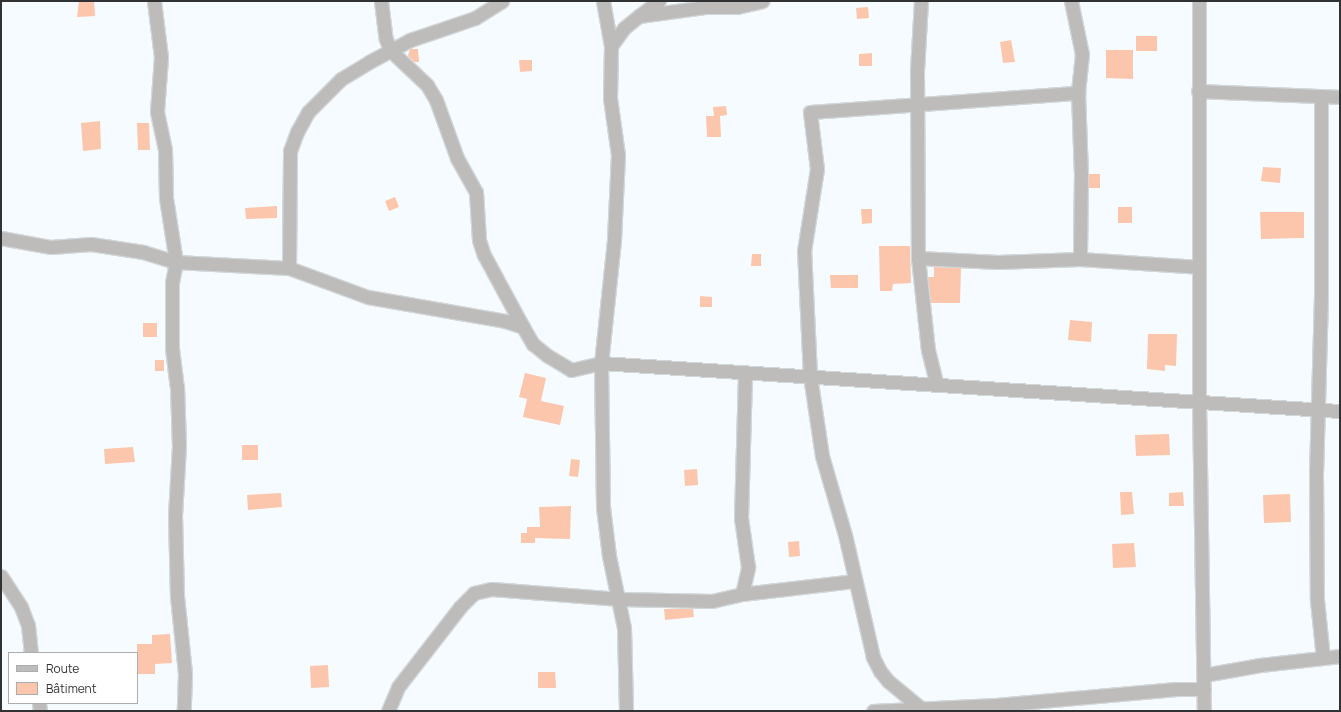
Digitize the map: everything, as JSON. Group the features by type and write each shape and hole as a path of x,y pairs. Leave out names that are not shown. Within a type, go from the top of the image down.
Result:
{"street":[{"path":"154,1 161,58 157,112 165,150 166,198 176,262 172,283 172,348 177,386 179,446 175,515 177,596 185,674 184,711"},
{"path":"381,1 386,39 390,50 427,85 436,100 457,158 476,192 479,240 484,255 533,344 571,370 601,363 1316,408 1340,411"},
{"path":"289,268 290,156 297,132 308,112 341,79 390,50 475,18 502,1"},
{"path":"603,1 611,46 610,98 618,155 614,240 601,363 604,530 620,599 624,628 626,711"},
{"path":"611,46 624,28 659,1"},
{"path":"640,16 706,7 738,7 762,1"},
{"path":"921,1 917,104 918,258 928,350 937,384"},
{"path":"1071,1 1082,54 1078,94 1081,173 1080,259"},
{"path":"1199,1 1199,401 1204,711"},
{"path":"1198,90 1340,97"},
{"path":"923,710 880,671 873,657 845,535 822,456 810,376 804,251 817,169 810,112 1078,94"},
{"path":"1321,96 1321,296 1316,408 1317,600 1323,658"},
{"path":"1,238 51,247 91,244 143,252 176,262 289,268 368,297 505,321 523,327"},
{"path":"918,258 998,262 1080,259 1199,267"},
{"path":"742,594 748,567 741,518 745,372"},
{"path":"1,576 21,607 28,625 31,652"},
{"path":"388,711 398,687 460,607 474,593 492,589 620,599 712,601 742,594 855,581"},
{"path":"1204,675 1260,665 1340,656"},
{"path":"873,711 923,710 1176,689 1204,689"}],"building":[{"path":"79,1 94,1 95,16 77,17"},
{"path":"868,7 869,18 857,19 856,8"},
{"path":"1136,36 1157,36 1157,51 1136,51"},
{"path":"1011,40 1015,62 1003,63 1000,42"},
{"path":"410,49 418,49 419,62 414,62 408,56"},
{"path":"1106,50 1133,50 1133,79 1106,78"},
{"path":"872,53 872,66 859,66 859,54"},
{"path":"519,60 532,60 532,71 520,72"},
{"path":"726,106 727,115 720,116 721,137 707,137 706,116 714,116 713,107"},
{"path":"100,121 101,149 83,151 81,123"},
{"path":"137,123 149,123 150,150 138,150"},
{"path":"1263,167 1281,168 1280,183 1261,181"},
{"path":"1089,174 1100,174 1100,188 1089,188"},
{"path":"395,197 399,207 389,211 385,201"},
{"path":"277,206 277,218 246,219 245,208"},
{"path":"1118,207 1132,207 1132,223 1118,223"},
{"path":"861,209 872,209 872,223 862,224"},
{"path":"1260,212 1304,212 1304,238 1261,239"},
{"path":"879,246 910,246 911,283 893,284 892,291 880,291"},
{"path":"752,254 761,254 761,266 751,266"},
{"path":"934,267 961,268 960,303 931,303 928,277 934,277"},
{"path":"830,275 858,275 858,288 831,288"},
{"path":"700,296 712,297 712,307 700,307"},
{"path":"1070,320 1092,322 1091,342 1068,340"},
{"path":"143,323 157,323 157,337 143,337"},
{"path":"1148,334 1177,334 1176,366 1165,365 1165,371 1147,369"},
{"path":"155,360 164,360 164,371 155,371"},
{"path":"525,373 546,378 541,401 564,406 560,425 523,417 527,399 519,397"},
{"path":"1169,434 1170,455 1136,456 1135,435"},
{"path":"242,445 258,445 258,460 242,460"},
{"path":"133,447 135,462 105,464 104,449"},
{"path":"571,459 580,460 578,477 569,476"},
{"path":"697,469 698,485 685,486 684,470"},
{"path":"1120,492 1132,492 1134,514 1121,515"},
{"path":"1183,492 1184,506 1169,506 1169,493"},
{"path":"281,493 282,507 248,510 247,495"},
{"path":"1290,494 1291,522 1264,523 1263,495"},
{"path":"571,506 570,539 535,538 535,543 521,543 521,533 527,533 527,527 540,527 539,507"},
{"path":"799,541 800,556 789,557 788,542"},
{"path":"1134,543 1136,567 1113,568 1112,544"},
{"path":"664,609 693,609 694,617 665,620"},
{"path":"170,634 172,663 155,664 155,674 138,674 137,644 152,644 152,635"},
{"path":"328,665 329,687 311,688 310,666"},
{"path":"538,672 555,672 556,688 538,688"}]}
